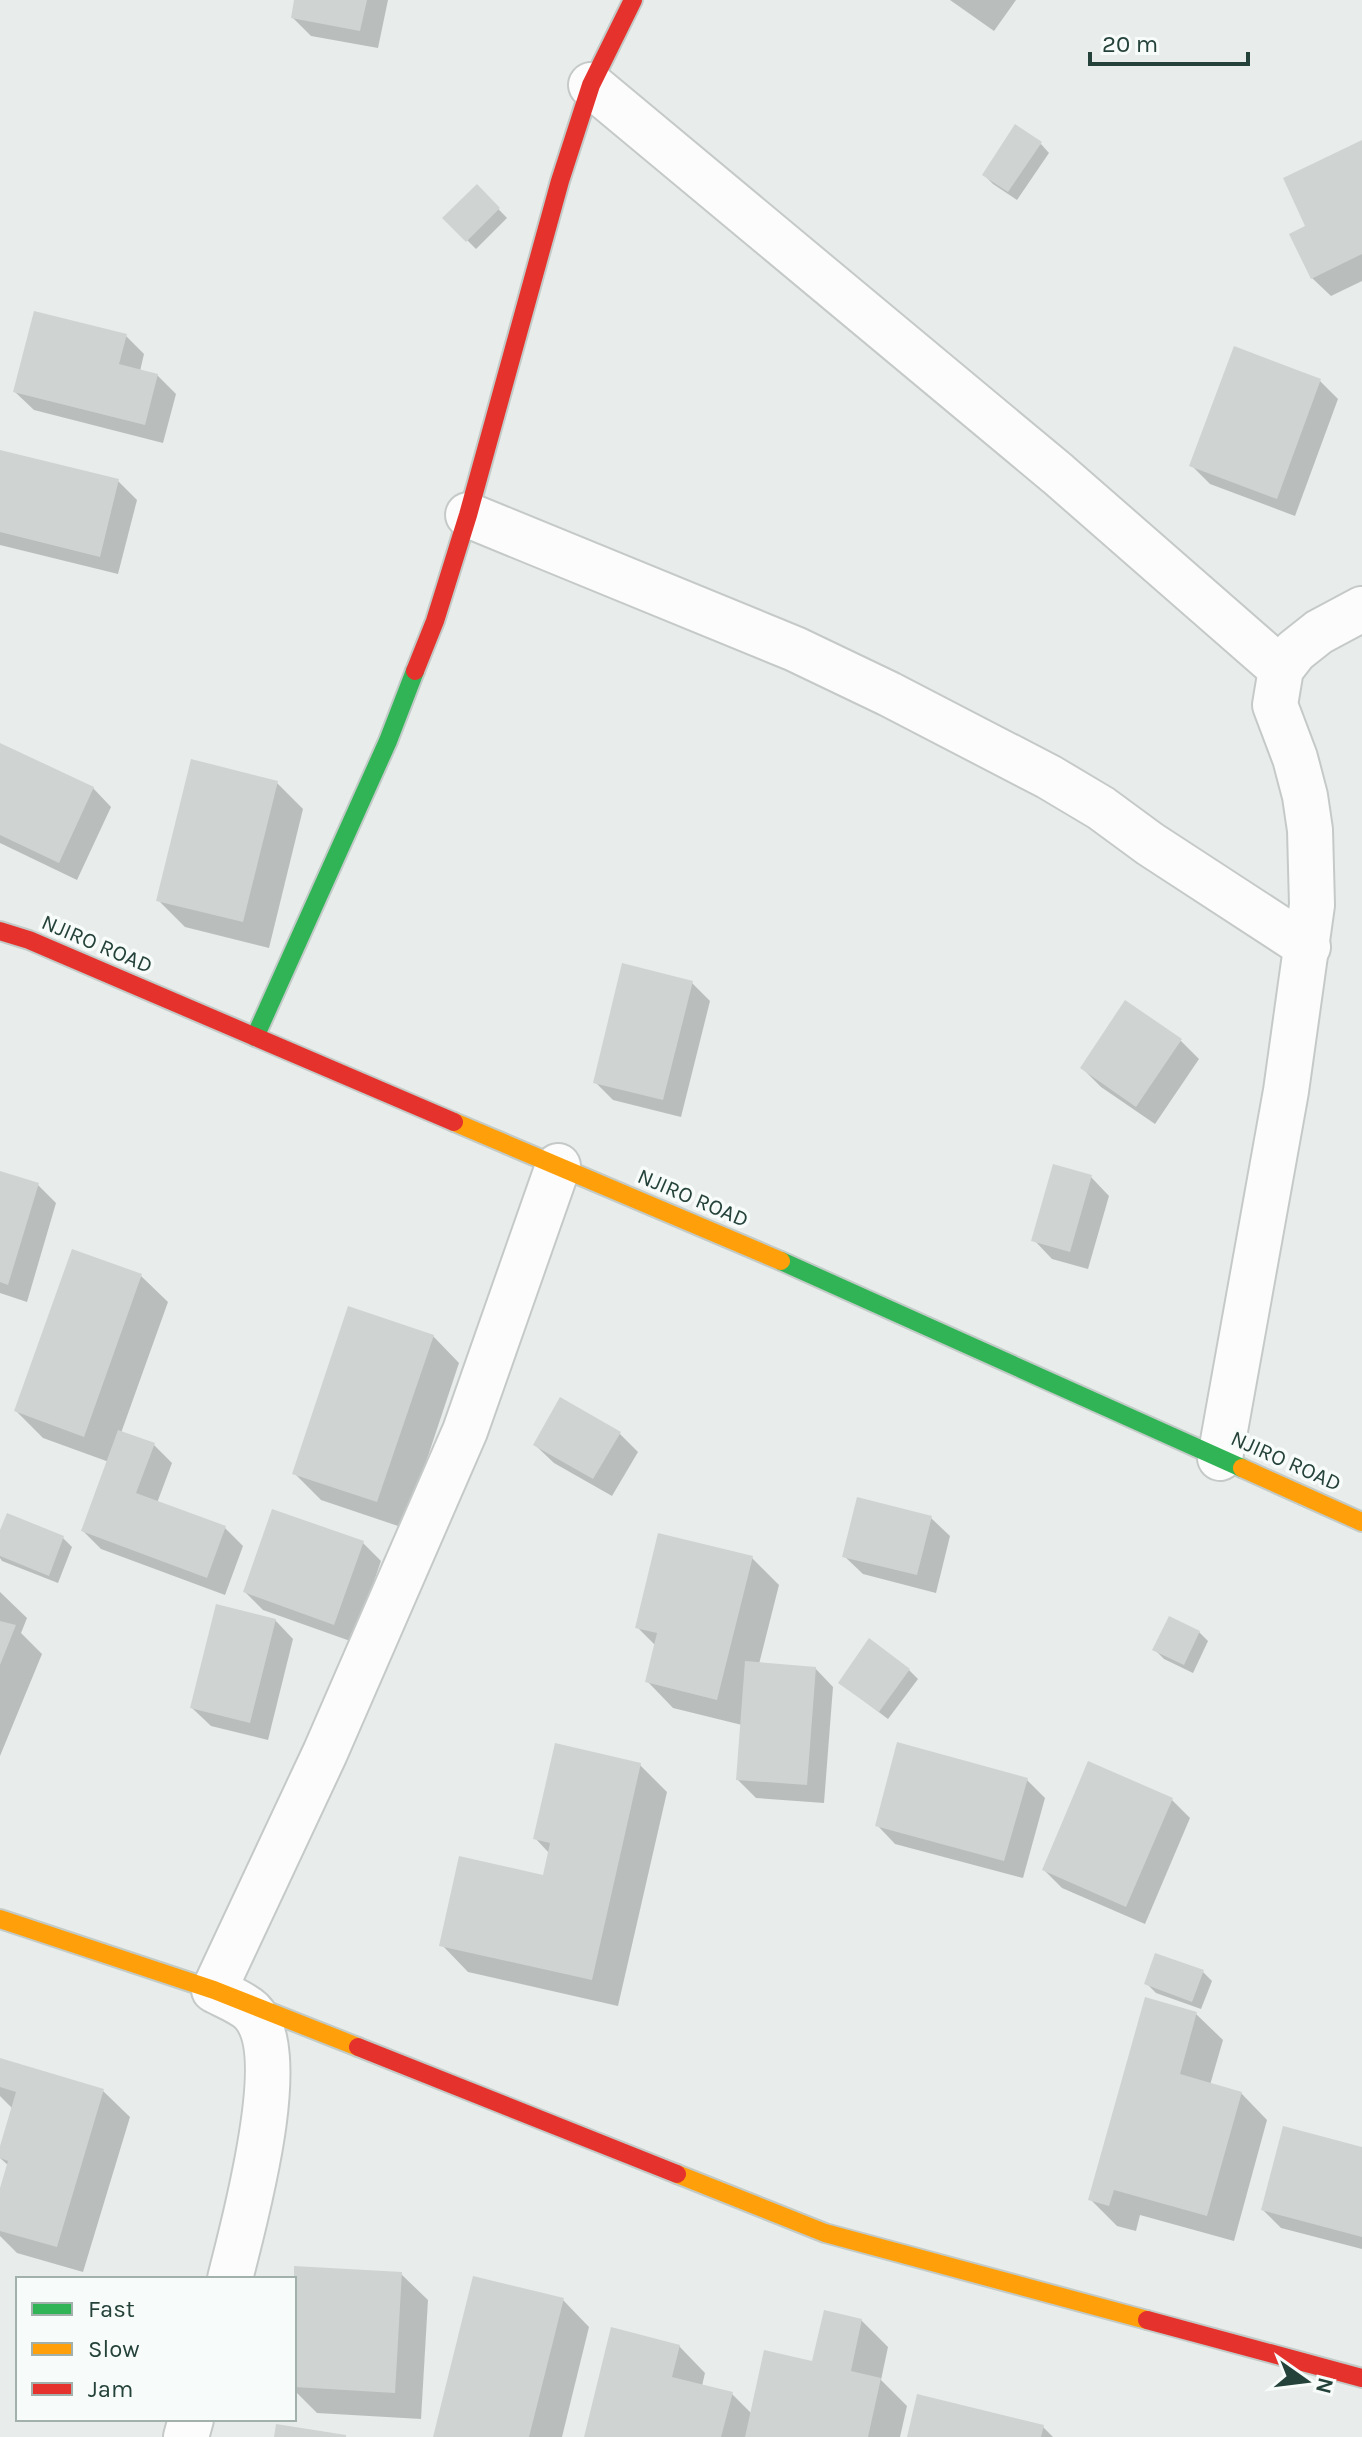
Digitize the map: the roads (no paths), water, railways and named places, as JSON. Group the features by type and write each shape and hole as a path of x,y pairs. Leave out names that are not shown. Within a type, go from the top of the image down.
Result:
{"street":[{"path":"255,1037 388,741 435,621 591,85 633,0"},
{"path":"591,85 1046,464 1281,669"},
{"path":"468,515 795,649 902,701 1049,777 1101,808 1150,844 1308,947"},
{"path":"1220,1458 1286,1091 1312,905 1310,830 1305,796 1275,705 1281,669 1295,651 1319,632 1362,609"},
{"name":"NJIRO ROAD","path":"0,931 29,940 815,1276 1362,1522"},
{"path":"214,1990 325,1753 465,1431 558,1166"},
{"path":"0,1919 214,1990 825,2233 1362,2378"},
{"path":"214,1990 251,2012 266,2041 265,2121 230,2277"}]}
